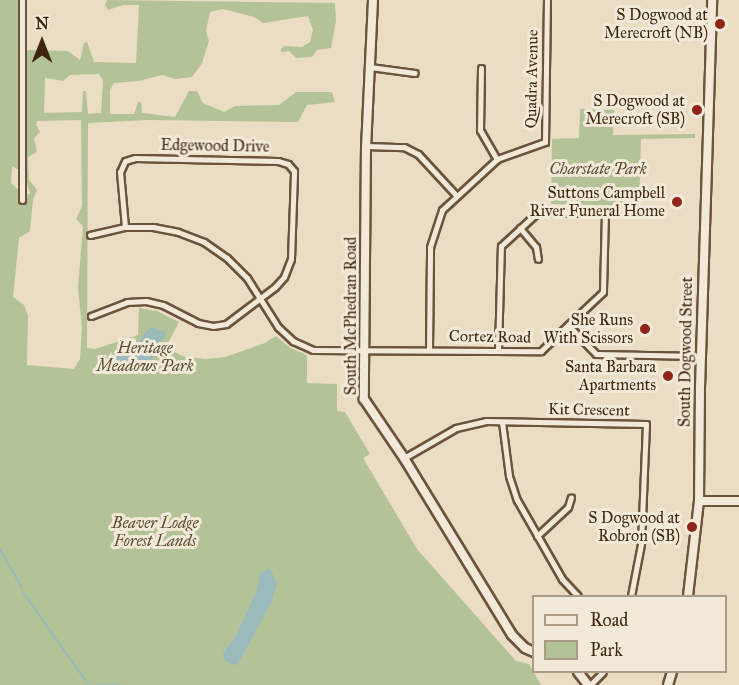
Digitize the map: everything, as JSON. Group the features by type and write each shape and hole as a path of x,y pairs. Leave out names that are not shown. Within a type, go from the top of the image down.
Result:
{"street":[{"path":"21,200 22,0"},
{"name":"South McPhedran Road","path":"373,0 366,146 364,399 404,458 512,635 525,648 532,651"},
{"name":"Quadra Avenue","path":"429,350 430,247 442,210 497,159 544,142 547,0"},
{"name":"South Dogwood Street","path":"688,595 699,501 700,356 712,0"},
{"path":"368,67 415,73"},
{"path":"481,68 480,130 497,159"},
{"path":"366,146 404,147 418,154 456,195"},
{"name":"Edgewood Drive","path":"91,316 127,302 146,301 163,305 198,324 213,326 226,324 261,298 284,277 291,259 294,171 288,164 278,161 135,158 125,161 120,172 124,227"},
{"name":"Cortez Road","path":"90,235 124,227 161,228 204,242 227,258 247,278 278,327 292,341 313,350 541,351 603,292 605,213 538,212 520,228"},
{"path":"498,351 501,246 520,228 536,248 538,259"},
{"path":"568,325 596,354 700,356"},
{"name":"Kit Crescent","path":"404,458 456,428 486,421 646,424 641,544 631,595"},
{"path":"502,422 509,476 517,500 562,579 577,595"},
{"path":"537,536 568,507 571,497"},
{"path":"699,501 739,501"},
{"path":"579,673 589,685 602,673"}],"green space":[{"name":"Beaver Lodge Forest Lands","path":"0,0 18,0 19,170 12,166 11,183 25,196 30,193 25,177 24,50 68,51 80,60 84,43 87,42 94,62 136,63 139,5 123,5 108,10 105,5 107,0 335,3 336,21 331,48 317,50 312,57 296,58 289,51 281,52 284,46 302,47 310,42 313,30 308,16 263,23 254,17 223,9 210,12 206,31 209,41 202,63 192,77 175,79 162,75 139,81 114,83 110,90 110,114 134,114 138,102 141,102 142,113 175,117 189,91 197,91 203,103 224,112 235,106 279,105 296,92 332,92 335,102 307,105 298,122 149,120 88,123 87,348 95,349 138,335 139,308 157,311 179,322 166,347 182,356 205,359 225,357 265,343 276,336 290,348 307,355 307,383 337,384 337,411 345,412 370,454 363,458 417,549 516,661 529,664 532,673 541,685 0,685","holes":["99,74 103,81 101,113 88,114 86,91 83,91 82,112 44,113 45,78 63,81 70,75","81,120 82,206 76,219 83,226 78,288 82,328 80,359 74,369 27,365 28,316 24,305 13,297 19,238 30,231 33,200 37,190 29,180 28,157 37,152 34,138 40,132 36,125 37,121"]},
{"name":"Charstate Park","path":"580,109 614,110 613,135 695,134 695,138 641,139 639,206 551,204 552,139 579,138"}],"water":[{"path":"151,327 166,332 165,337 155,346 152,362 139,369 111,372 100,369 99,366 107,359 140,344 143,335"},
{"path":"270,568 277,584 272,601 238,664 232,665 224,659 223,653 237,634 257,590 260,573"}],"waterway":[{"path":"0,549 22,587"},
{"path":"24,593 89,685"},
{"path":"97,685 121,685"}],"place":[{"name":"S Dogwood at Merecroft (NB)","path":"720,24"},
{"name":"S Dogwood at Merecroft (SB)","path":"697,110"},
{"name":"Suttons Campbell River Funeral Home","path":"677,202"},
{"name":"She Runs With Scissors","path":"645,329"},
{"name":"Santa Barbara Apartments","path":"668,376"},
{"name":"S Dogwood at Robron (SB)","path":"692,527"}],"park label":[{"name":"Heritage Meadows Park","path":"145,357"}]}
